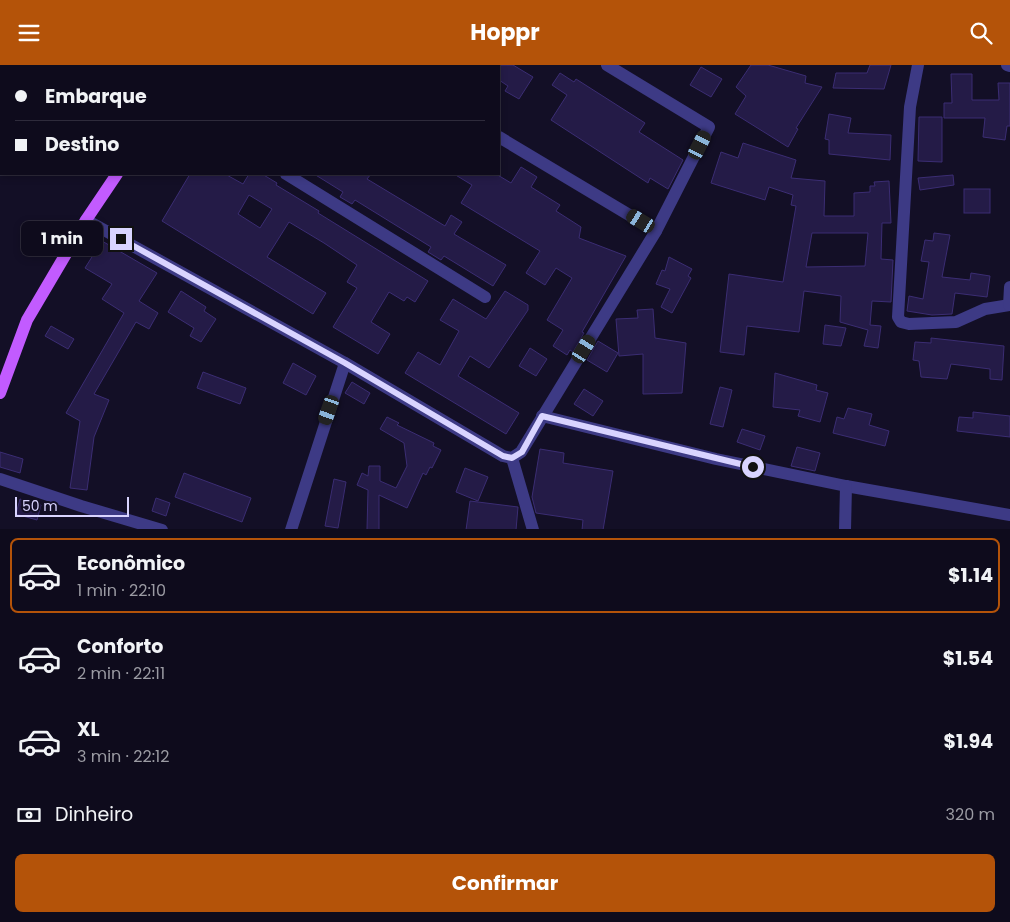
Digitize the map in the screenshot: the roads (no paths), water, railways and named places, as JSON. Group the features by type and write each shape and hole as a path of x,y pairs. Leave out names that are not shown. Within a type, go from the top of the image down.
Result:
{"main road":[{"path":"0,393 27,319 86,220 116,175"}],"street":[{"path":"86,220 345,363 503,456 512,458 522,452 542,416 656,231 709,127 607,65"},
{"path":"918,65 910,107 898,317 901,322 909,324 956,322 985,309 1009,305 1010,287"},
{"path":"500,138 656,231"},
{"path":"288,175 486,297"},
{"path":"291,529 345,363"},
{"path":"542,416 716,459 846,486 1010,515"},
{"path":"512,458 533,529"},
{"path":"0,479 127,525 162,529"},
{"path":"845,529 846,486"}]}
